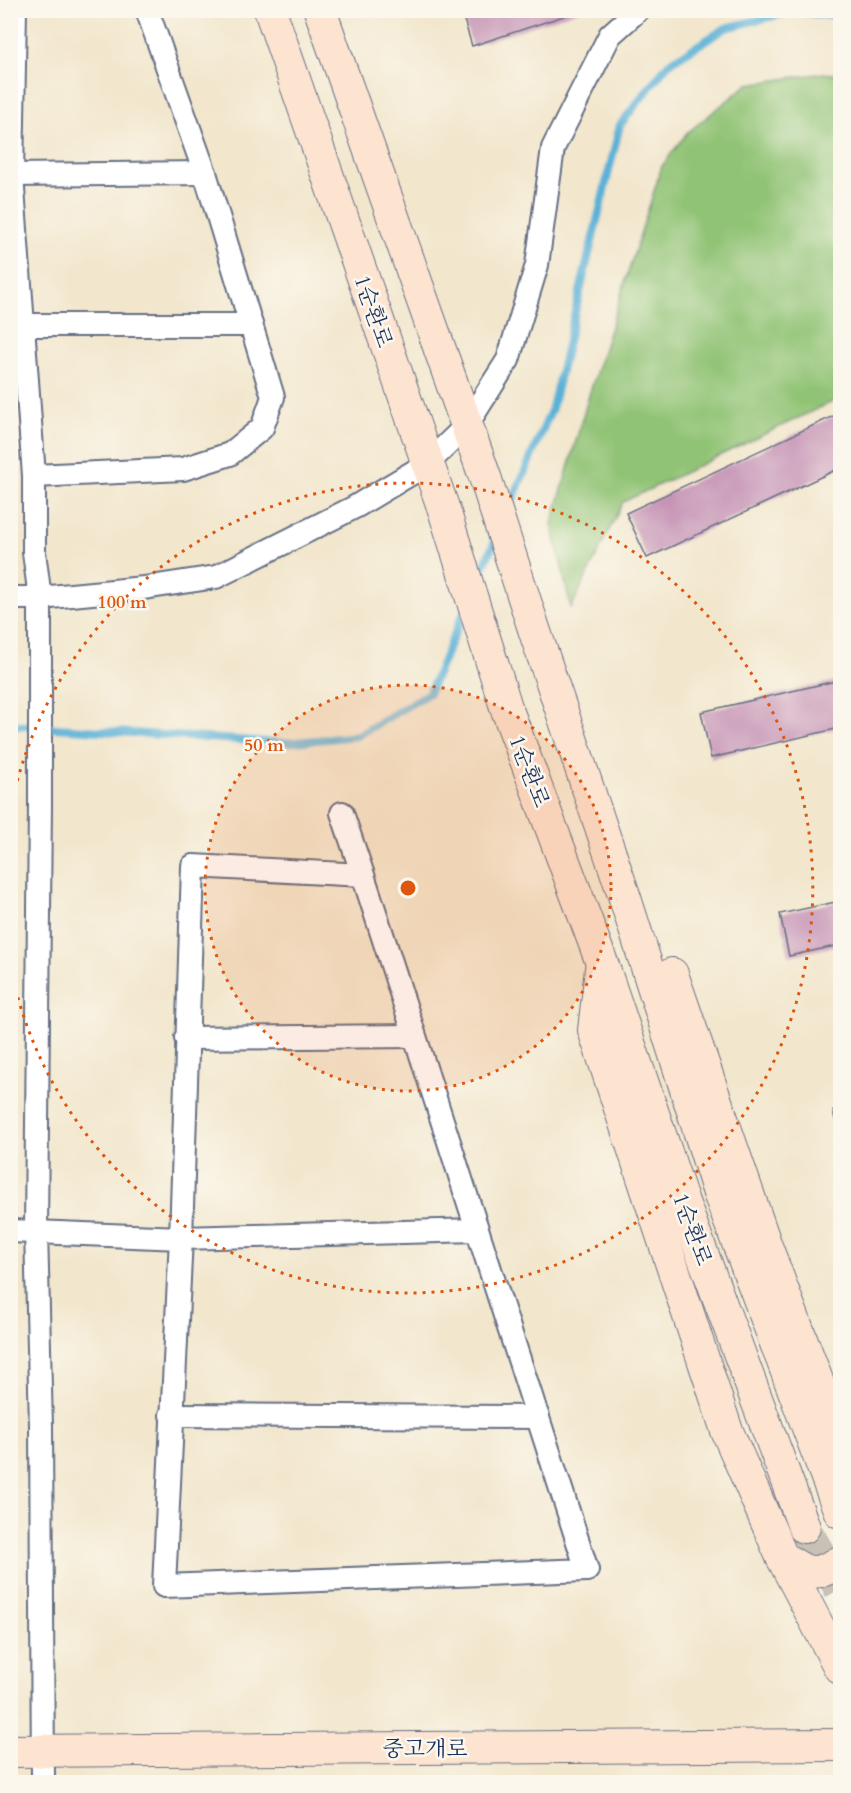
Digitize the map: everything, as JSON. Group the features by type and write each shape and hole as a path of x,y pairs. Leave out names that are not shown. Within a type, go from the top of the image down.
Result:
{"street":[{"path":"15,10 11,175 34,476 34,552 39,598 40,641 36,1232 41,1426 43,1782"},
{"path":"34,476 183,469 230,454 262,428 273,397 205,173 147,10"},
{"name":"1순환로","path":"270,10 444,510 506,707 602,963 683,1202 804,1527"},
{"name":"1순환로","path":"320,10 485,477 624,896 719,1193 840,1512"},
{"path":"10,598 39,598 144,588 216,577 356,507 428,465 466,426 508,360 537,265 554,148 610,34 638,10"},
{"path":"11,175 205,173"},
{"path":"23,325 251,326"},
{"path":"342,813 363,875 587,1570 164,1586 181,1238 193,866 363,875"},
{"path":"624,896 657,932 765,1246 840,1442"},
{"path":"602,963 594,1030 728,1431 782,1557 840,1668"},
{"path":"186,1038 414,1036"},
{"path":"10,1231 181,1238 477,1230"},
{"path":"171,1415 538,1417"},
{"path":"782,1557 804,1572 822,1573 840,1562"},
{"name":"중고개로","path":"10,1751 840,1745"}],"green space":[{"path":"824,73 840,75 840,398 623,502 571,608 552,524 590,392 662,166 687,133 748,84"}],"building":[{"path":"461,10 579,10 579,11 472,46"},
{"path":"840,413 840,468 647,558 626,513"},
{"path":"840,680 840,728 711,758 701,712"},
{"path":"840,901 840,945 789,956 780,914"},
{"path":"840,1109 840,1140 833,1111"}],"waterway":[{"path":"507,513 552,408 620,125 668,64 726,28 794,11 840,17"},
{"path":"477,582 496,538"},
{"path":"10,725 284,743 357,736 429,693 466,607"}],"tunnel":[{"path":"804,1527 840,1589"}]}
